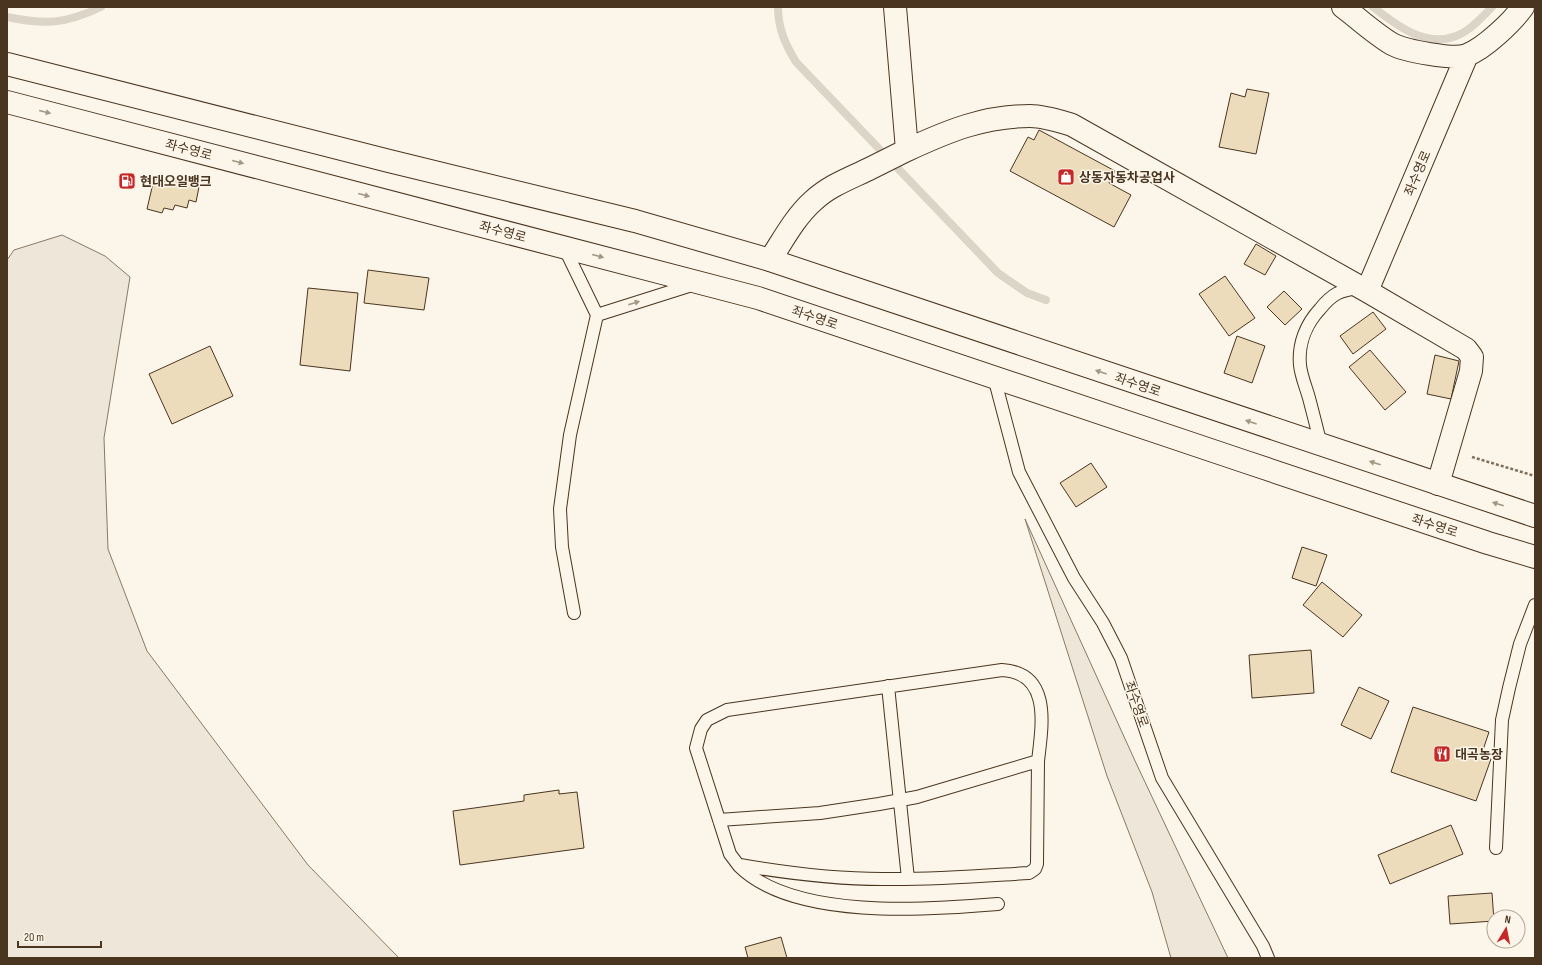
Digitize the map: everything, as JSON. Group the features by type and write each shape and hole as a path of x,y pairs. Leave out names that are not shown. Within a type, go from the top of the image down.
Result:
{"street":[{"path":"895,7 904,151"},
{"path":"1343,7 1392,44 1403,48 1438,55 1467,55 1502,30 1523,7"},
{"name":"좌수영로","path":"1363,290 1467,55"},
{"name":"좌수영로","path":"7,64 305,140 635,221 770,260 1535,516"},
{"name":"좌수영로","path":"7,102 758,298 1465,535 1535,557"},
{"path":"770,260 796,220 812,201 822,193 845,180 950,130 1007,117 1032,116 1072,125 1466,349 1470,355 1472,364 1471,371 1438,484"}],"lane":[{"path":"564,247 597,315 570,435 560,509 562,547 574,613"},
{"path":"597,315 699,282"},
{"path":"1321,445 1300,366 1300,347 1306,328 1325,302 1334,294 1344,290 1363,290"},
{"name":"좌수영로","path":"994,377 1019,472 1074,578 1103,623 1121,658 1162,778 1263,946 1268,958"},
{"path":"1496,848 1502,720 1520,644 1535,605"},
{"path":"739,865 772,871 882,879 1029,873 1035,869 1037,864 1038,761 1042,727 1040,700 1030,681 1023,674 1014,671 1002,670 727,710 707,720 701,729 696,748 730,854 739,865 753,877 787,894 807,900 832,904 887,909 998,904"},
{"path":"888,686 908,879"},
{"path":"719,820 820,813 917,797 1038,761"}],"path":[{"path":"1448,450 1535,476"}],"shaded area":[{"path":"62,235 105,256 130,277 104,438 108,549 147,651 308,865 399,958 7,958 7,260 14,250"},
{"path":"1025,519 1136,763 1228,958 1171,958 1152,892 1107,776"}],"building":[{"path":"1247,89 1269,93 1256,154 1219,147 1231,93 1245,97"},
{"name":"상동자동차공업사","path":"1039,130 1115,171 1109,183 1131,195 1114,227 1010,171 1028,137 1034,140"},
{"path":"174,178 193,183 192,186 199,187 196,202 189,200 187,208 175,205 173,210 164,208 162,213 147,209 154,179 173,183"},
{"path":"1256,244 1276,256 1265,275 1244,264"},
{"path":"368,270 429,278 424,310 364,303"},
{"path":"1225,276 1255,318 1229,336 1199,294"},
{"path":"308,288 358,293 350,371 300,365"},
{"path":"1284,291 1302,309 1285,325 1267,307"},
{"path":"1373,312 1386,329 1353,354 1340,336"},
{"path":"1237,336 1265,346 1252,383 1224,373"},
{"path":"210,346 233,396 172,424 149,374"},
{"path":"1370,350 1406,392 1385,410 1349,367"},
{"path":"1435,355 1459,361 1451,399 1427,394"},
{"path":"1091,463 1107,487 1076,507 1060,483"},
{"path":"1302,547 1327,555 1316,586 1292,578"},
{"path":"1322,582 1362,615 1343,637 1303,605"},
{"path":"1311,650 1314,693 1252,698 1249,655"},
{"path":"1359,687 1389,701 1371,739 1341,725"},
{"path":"1413,707 1489,732 1481,756 1491,759 1476,801 1391,772"},
{"path":"559,790 559,794 577,792 584,848 460,865 453,811 524,801 524,795"},
{"path":"1451,825 1463,854 1390,884 1378,855"},
{"path":"1492,893 1493,909 1486,909 1486,922 1450,924 1448,896"},
{"path":"781,937 787,958 748,958 745,947"}],"waterway":[{"path":"7,17 44,22 66,20 101,7"},
{"path":"778,7 779,22 783,36 796,62 998,273 1027,293 1046,300"},
{"path":"1373,7 1391,21 1412,33 1433,39 1444,39 1461,34 1476,23 1492,7"}],"place":[{"name":"상동자동차공업사","path":"1066,177"},
{"name":"현대오일뱅크","path":"127,181"},
{"name":"대곡농장","path":"1442,754"}]}
